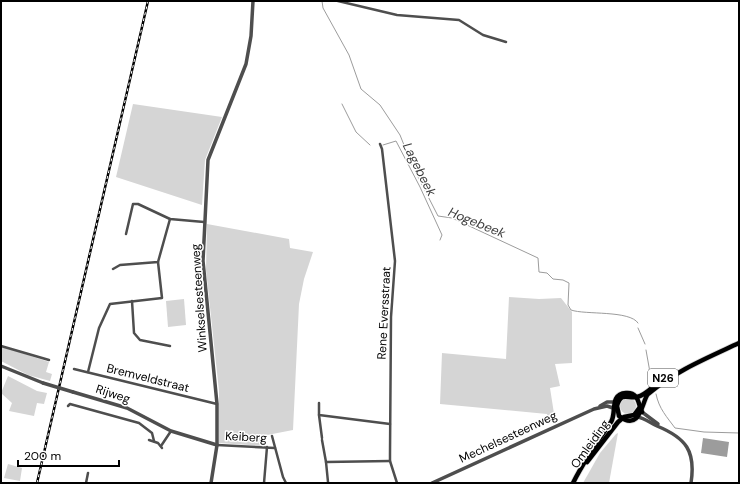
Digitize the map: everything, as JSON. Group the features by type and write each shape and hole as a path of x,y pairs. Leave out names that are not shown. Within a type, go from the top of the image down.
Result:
{"main road":[{"name":"N26","path":"615,410 622,397 637,397 670,376 739,343"},
{"name":"N26","path":"615,410 614,402 621,394 640,393 686,365 695,363"},
{"name":"N26","path":"626,418 637,417 645,398 670,376"},
{"path":"631,393 637,397"},
{"name":"N26","path":"637,397 641,410"},
{"path":"615,410 626,418"},
{"name":"Omleiding","path":"575,483 589,453 614,421 615,410"},
{"name":"N26","path":"626,418 641,410"},
{"name":"Omleiding","path":"575,483 591,457 614,426 626,418"}],"street":[{"name":"Winkselsesteenweg","path":"210,483 217,445 217,404 203,261 208,160 249,53 253,1"},
{"path":"338,1 397,16 459,20 489,38 506,42"},
{"name":"Rene Eversstraat","path":"380,144 382,149 395,261 391,317 390,461 397,483"},
{"path":"126,234 133,204 138,204 170,219 204,222"},
{"path":"88,372 99,328 110,304 162,298 158,262 170,219"},
{"path":"113,269 120,266 158,262"},
{"path":"132,301 134,333 140,340 170,346"},
{"path":"1,346 49,360"},
{"name":"Rijweg","path":"1,366 43,383 127,408 171,431 217,445"},
{"name":"Bremveldstraat","path":"74,369 217,404"},
{"name":"Mechelsesteenweg","path":"432,483 607,402 614,402"},
{"path":"319,403 319,415 328,482"},
{"path":"68,406 70,404 139,423 152,433 154,441"},
{"name":"Mechelsesteenweg","path":"594,409 606,406 615,410"},
{"path":"641,410 660,427"},
{"path":"319,415 390,424"},
{"path":"637,417 676,435 688,449 693,467 691,483"},
{"path":"149,440 154,441 162,447 171,431"},
{"name":"Keiberg","path":"272,436 286,483"},
{"name":"Keiberg","path":"217,445 275,448"},
{"path":"264,483 267,447"},
{"path":"326,462 390,461"},
{"path":"86,483 88,473"}],"shaded area":[{"path":"133,104 222,117 205,160 202,205 116,177"},
{"path":"207,224 289,239 290,248 313,252 304,279 299,304 293,430 262,436 264,449 263,446 219,443 219,391 206,270"},
{"path":"509,297 539,299 561,298 572,312 572,363 555,364 560,386 550,388 555,420 547,424 547,414 440,404 442,353 506,359"},
{"path":"184,299 186,325 168,327 166,301"},
{"path":"1,346 49,362 46,372 52,374 50,381 28,375 1,361"},
{"path":"8,376 37,391 47,393 44,404 37,403 34,416 9,411 12,403 1,393"},
{"path":"628,398 635,403 636,406 631,413 628,414 621,409 620,406 625,399"},
{"path":"618,433 609,483 583,483 600,453"},
{"path":"703,438 729,442 727,457 701,453"},
{"path":"8,464 22,468 20,481 4,478"}],"waterway":[{"name":"Hogebeek","path":"322,1 323,8 349,55 361,89 380,105 400,135 412,165 438,216 452,218 538,258 539,272 547,273 553,279 563,280 569,283 568,305 571,310 617,314 626,316 638,323"},
{"name":"Lagebeek","path":"342,104 356,132 370,145"},
{"name":"Hogebeek","path":"383,145 396,141 420,187 442,235 440,240"},
{"name":"Hogebeek","path":"638,328 645,344"},
{"path":"646,350 651,378"},
{"path":"656,394 661,408 675,428 704,432 739,433"}],"railway":[{"path":"37,483 148,1"}]}
